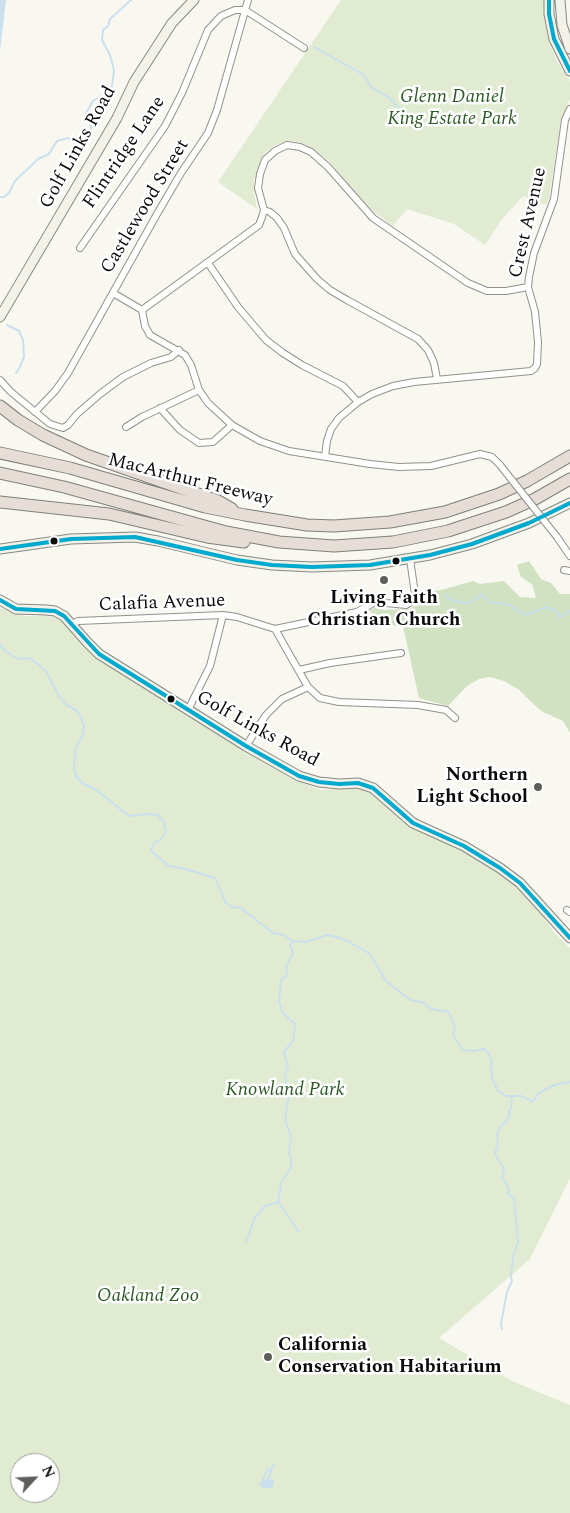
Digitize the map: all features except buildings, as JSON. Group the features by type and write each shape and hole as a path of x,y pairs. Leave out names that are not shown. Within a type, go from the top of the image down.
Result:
{"highway":[{"path":"0,406 18,420 43,435 86,455 218,501 245,515"},
{"name":"MacArthur Freeway","path":"0,453 46,462 204,506 245,515 308,525 334,526 390,522 445,512 499,494 527,481 570,456"},
{"name":"MacArthur Freeway","path":"0,473 64,486 226,532 270,541 334,546 383,543 420,538 448,531 506,512 570,480"},
{"path":"0,502 109,514 221,540 307,545"}],"street":[{"name":"Golf Links Road","path":"0,317 116,118 134,82 172,23 194,0"},
{"name":"Castlewood Street","path":"35,412 55,391 68,373 176,182 208,133 217,110 248,0"},
{"path":"549,0 549,14 554,39 570,71"},
{"path":"560,0 562,25 570,49"},
{"name":"Flintridge Lane","path":"80,248 165,126 182,93 208,30 221,16 235,10 245,10"},
{"path":"245,10 304,48"},
{"name":"Crest Avenue","path":"437,379 531,371 537,364 538,342 535,312 528,287 534,253 554,199 565,120 570,109"},
{"path":"142,310 259,225 264,210 258,188 260,174 265,160 274,151 287,145 300,147 312,152 328,167 373,218 468,283 486,291 506,291 528,287"},
{"path":"264,210 277,218 284,228 295,254 317,279 330,290 418,339 428,350 434,362 437,379 393,386 358,402 345,412 331,429 325,456"},
{"path":"208,263 247,318 266,340 302,366 343,386 358,402"},
{"path":"113,293 142,310 145,326 150,335 185,355 191,365 199,390 208,403 232,425 260,441 289,451 370,464 399,467 431,466 480,454 492,457 557,537 570,556"},
{"path":"0,380 50,424 63,428 100,394 123,377 151,363 171,357 179,350"},
{"path":"126,427 160,408 199,390"},
{"path":"160,408 180,430 199,443 213,442 232,425"},
{"path":"0,550 70,539 135,537 236,560 279,565 333,567 370,565 451,550 493,538 570,503"},
{"name":"Calafia Avenue","path":"72,624 78,621 223,616 237,617 275,629 357,612 377,601 409,604 415,594 410,559"},
{"name":"Golf Links Road","path":"0,600 9,607 22,610 55,611 64,616 99,654 246,746 299,776 318,782 358,783 373,788 413,823 464,846 507,873 532,896 570,938"},
{"path":"188,710 210,666 223,616"},
{"path":"275,629 308,686 320,698 339,702 418,705 446,710 454,718"},
{"path":"299,670 330,663 401,653"},
{"path":"246,746 271,709 282,699 308,686"}],"green space":[{"name":"Glenn Daniel King Estate Park","path":"341,0 544,0 545,22 550,43 557,61 570,81 570,99 561,120 549,199 546,205 523,196 502,219 485,245 454,224 407,209 393,226 367,206 329,161 306,144 293,141 273,146 265,153 254,180 257,209 218,182"},
{"path":"529,561 541,579 551,583 560,594 570,594 570,733 563,721 541,711 518,689 504,681 490,677 479,679 467,686 448,706 419,698 403,626 382,625 369,610 378,607 384,610 409,609 417,605 420,593 441,590 473,581 480,584 504,581 520,597 536,598 532,584 521,577 517,565"},
{"name":"Knowland Park","path":"0,608 24,616 59,618 66,623 89,651 102,662 291,778 320,790 353,788 374,794 414,829 449,843 487,864 518,886 539,909 552,930 570,948 570,1178 530,1259 439,1338 512,1381 570,1405 570,1513 0,1513"}],"water":[{"path":"0,0 6,0 0,51"},
{"path":"267,1478 274,1480 273,1487 263,1489 259,1485 263,1479 266,1480"}],"waterway":[{"path":"0,197 4,197 9,193 15,181 38,159 49,154 57,141 68,138 74,141 88,138 91,130 90,123 85,115 93,101 107,93 112,86 114,70 110,55 102,40 103,30 108,26 110,19 131,0"},
{"path":"314,47 364,75 372,88 388,97 400,109 416,119"},
{"path":"7,325 19,331 23,340 24,357 16,373"},
{"path":"445,595 453,601 468,603 482,595 492,603 509,605 526,615 547,607 554,610 560,617 570,611"},
{"path":"0,645 5,651 18,659 29,658 46,671 59,696 66,705 76,710 81,717 84,726 83,734 76,748 74,768 76,776 82,783 95,789 129,816 158,815 164,822 166,832 161,839 153,844 151,851 169,866 215,878 226,903 232,907 241,908 273,933 284,935 292,941 306,942 327,935 337,937 370,954 386,981 410,1000 422,1002 432,1009 449,1012 455,1029 453,1035 463,1050 485,1049 491,1059 492,1078 498,1091 506,1096 522,1096 532,1102 539,1093 554,1085 570,1082"},
{"path":"247,1241 254,1219 265,1206 278,1202 282,1181 291,1168 289,1153 291,1137 285,1120 288,1099 285,1073 288,1068 284,1052 293,1041 295,1024 282,1012 279,1000 281,980 287,975 286,966 293,953 290,945 292,942"},
{"path":"502,1329 501,1323 507,1292 512,1281 513,1257 518,1242 514,1198 508,1194 509,1188 502,1177 504,1169 495,1154 498,1144 497,1134 502,1124 506,1122 510,1115 508,1111 511,1109 512,1096"},
{"path":"279,1203 299,1232"},
{"path":"269,1479 274,1464"},
{"path":"263,1479 267,1470 271,1470"}],"transit line":[{"path":"549,0 549,14 554,39 570,71"},
{"path":"0,549 71,539 135,537 237,560 272,565 312,567 370,565 430,555 472,544 529,523 570,503"},
{"path":"0,600 16,609 55,611 64,616 99,654 246,746 299,776 319,782 358,783 373,788 413,823 464,846 520,883 570,938"}],"place":[{"name":"Living Faith Christian Church","path":"384,580"},
{"name":"Northern Light School","path":"538,787"},
{"name":"California Conservation Habitarium","path":"268,1357"}],"park label":[{"name":"Oakland Zoo","path":"148,1297"}]}
